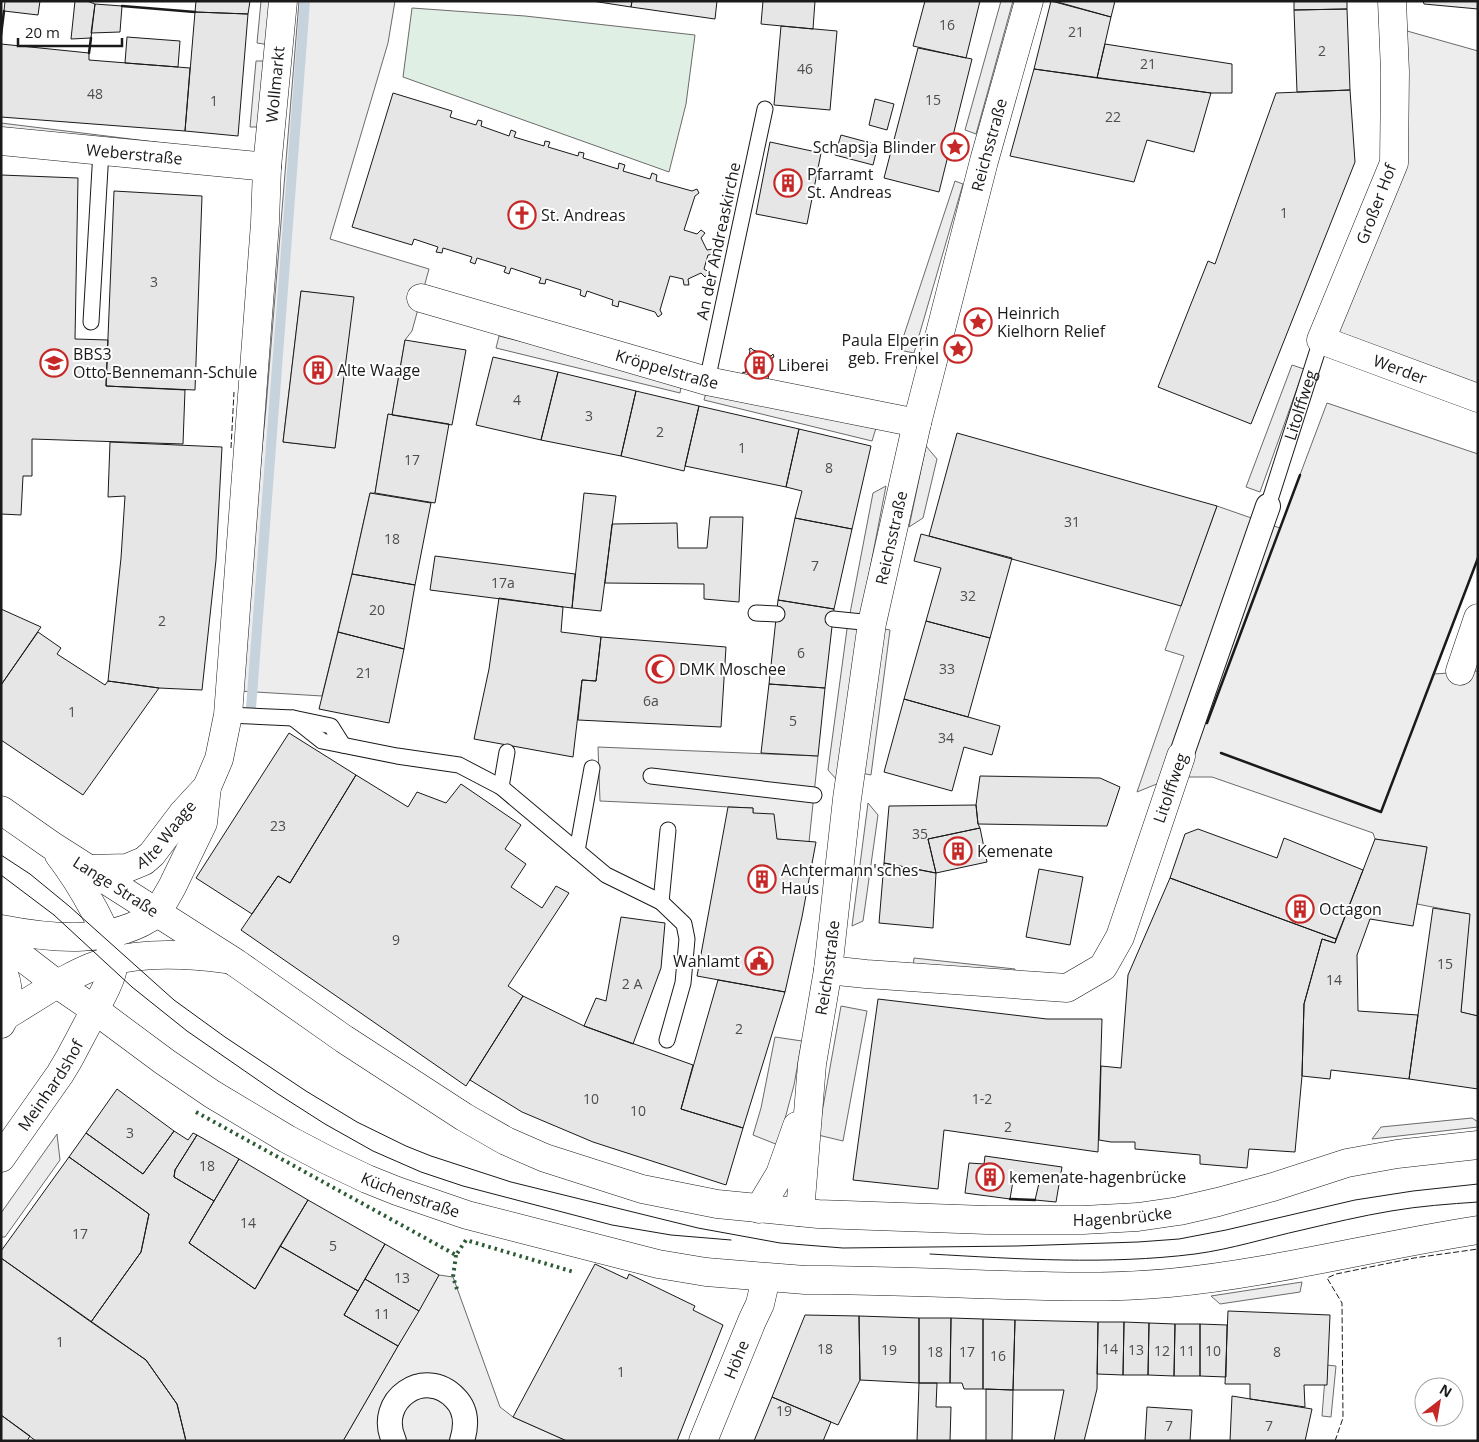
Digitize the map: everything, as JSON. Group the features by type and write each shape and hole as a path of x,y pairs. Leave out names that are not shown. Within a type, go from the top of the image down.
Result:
{"street":[{"name":"Wollmarkt","path":"267,167 283,1"},
{"name":"Reichsstraße","path":"800,1212 810,1084 828,970 847,799 872,623 917,423 984,161 1029,1"},
{"name":"Großer Hof","path":"1322,340 1394,163 1395,72 1392,1"},
{"name":"Weberstraße","path":"1,141 267,167"},
{"name":"Alte Waage","path":"157,913 172,887 203,823 207,787 219,759 228,715 265,223 267,167"},
{"name":"Kröppelstraße","path":"421,298 707,381 917,423"},
{"name":"Werder","path":"1322,340 1478,398"},
{"name":"Litolffweg","path":"828,970 1067,988 1104,967 1120,937 1268,506"},
{"path":"1460,672 1478,618"},
{"name":"Alte Waage","path":"89,869 126,868 144,861 152,854 183,813 207,787"},
{"name":"Lange Straße","path":"1,810 51,845 157,913 145,922 132,928 110,948"},
{"name":"Lange Straße","path":"51,845 80,886 110,948"},
{"path":"157,913 230,960 344,1039 464,1117 506,1141 576,1169 642,1189 717,1204 759,1209"},
{"name":"Lange Straße","path":"1,929 54,936 110,948"},
{"path":"1,941 57,984 95,1010 113,970 110,948"},
{"path":"110,948 149,955 170,954 230,960"},
{"path":"4,1020 57,984 90,968 110,948"},
{"path":"1,966 8,991 8,1008 4,1020"},
{"name":"Meinhardshof","path":"1,1158 60,1074 95,1010"},
{"name":"Küchenstraße","path":"95,1010 165,1062 219,1098 287,1139 367,1179 397,1191 467,1214 607,1252 658,1264 706,1272 766,1278"},
{"name":"Reichsstraße","path":"759,1209 780,1174 810,1084"},
{"name":"Hagenbrücke","path":"759,1209 987,1220 1083,1220 1138,1216 1179,1211 1218,1202 1273,1187 1347,1163 1397,1154 1478,1145"},
{"path":"766,1278 1042,1286 1166,1283 1262,1271 1426,1238 1478,1230"},
{"name":"Höhe","path":"703,1441 760,1304 766,1278"},
{"path":"388,1438 390,1414 394,1405 402,1395 413,1388 426,1385 439,1387 450,1392 460,1403 465,1415 466,1428 462,1441"}],"lane":[{"name":"An der Andreaskirche","path":"707,381 765,110"},
{"path":"91,322 101,151"},
{"name":"Litolffweg","path":"1268,506 1322,340"},
{"path":"756,613 776,614"},
{"path":"833,620 872,623"},
{"path":"228,715 293,718 322,741 396,756 458,765 500,787 606,875 661,902 684,924 687,939 683,983 667,1040"},
{"path":"500,787 507,752"},
{"path":"577,851 592,768"},
{"path":"651,776 814,795"},
{"path":"661,902 668,830"}],"green space":[{"path":"412,8 525,16 695,35 686,104 669,172 403,77"}],"shaded area":[{"path":"261,1 273,1 270,45 257,43"},
{"path":"299,1 395,1 388,43 330,239 429,269 412,331 405,340 392,415 388,414 375,493 370,493 322,696 239,691 266,407","holes":["301,291 353,298 335,448 283,442"]},
{"path":"1001,1 1013,1 976,134 965,130"},
{"path":"1393,27 1478,51 1478,398 1322,340 1394,163"},
{"path":"256,61 268,61 262,127 250,127"},
{"path":"1,123 220,150 1,133"},
{"path":"955,181 963,184 914,353 899,350"},
{"path":"499,336 682,381 680,393 496,348"},
{"path":"1292,365 1304,369 1260,492 1246,487"},
{"path":"707,389 876,428 872,441 704,400"},
{"path":"1327,403 1478,454 1478,558 1434,674 1478,671 1478,1016 1461,1012 1469,914 1417,904 1427,847 1375,839 1373,833 1212,777 1174,777 1137,792 1184,656 1165,650 1217,506 1280,528"},
{"path":"926,446 937,459 923,518 909,527"},
{"path":"886,486 864,600 837,780 828,770 847,629 873,493"},
{"path":"880,628 890,630 871,775 861,773"},
{"path":"598,747 818,756 809,842 777,839 753,813 753,808 600,801"},
{"path":"868,803 878,815 863,921 852,926"},
{"path":"914,958 1015,969 1014,978 913,967"},
{"path":"841,1006 867,1011 843,1141 818,1135"},
{"path":"775,1037 802,1041 794,1085 778,1145 753,1135 761,1108"},
{"path":"1472,1118 1478,1122 1478,1127 1372,1139 1381,1127"},
{"path":"57,1134 60,1160 5,1237 1,1237 1,1213"},
{"path":"439,1275 453,1277 500,1407 513,1417 567,1441 343,1441"},
{"path":"1302,1282 1300,1292 1220,1304 1211,1296"},
{"path":"1326,1365 1336,1366 1331,1417 1322,1416"}],"building":[{"path":"5,1 40,1 38,15 4,11"},
{"path":"75,1 87,1 95,4 91,38 71,39"},
{"path":"196,1 250,1 248,14 195,12"},
{"path":"592,1 632,1 631,7"},
{"path":"632,1 717,1 715,19 631,7"},
{"path":"763,1 815,1 813,29 761,24"},
{"path":"925,1 980,1 966,58 913,46"},
{"path":"1051,1 1111,17 1097,78 1034,69"},
{"path":"1054,1 1115,1 1111,17"},
{"path":"1294,1 1347,1 1347,9 1294,10"},
{"path":"1423,1 1478,1 1478,9 1424,4"},
{"path":"95,4 122,6 120,32 91,33"},
{"path":"1347,9 1350,90 1297,92 1294,10"},
{"path":"195,12 248,14 238,136 185,131"},
{"path":"781,26 837,31 830,110 774,105"},
{"path":"127,37 180,41 178,67 125,63"},
{"path":"1,44 89,53 89,60 190,68 185,131 1,117"},
{"path":"1105,44 1232,64 1232,93 1211,93 1097,78"},
{"path":"918,48 972,59 939,192 884,178"},
{"path":"1034,69 1211,93 1194,152 1147,140 1134,182 1010,156"},
{"path":"1350,90 1355,162 1251,424 1158,387 1208,261 1215,264 1276,93"},
{"name":"St. Andreas","path":"393,93 452,111 450,117 476,125 478,120 482,121 481,126 509,136 511,130 516,132 514,137 544,146 545,141 550,142 548,147 578,156 579,152 584,153 583,158 618,169 619,163 625,165 623,171 650,179 652,173 657,175 656,181 692,191 697,189 699,193 695,196 684,230 697,234 701,230 705,233 701,238 707,250 713,249 714,254 708,255 704,269 709,272 705,277 701,273 688,279 689,285 684,285 683,279 670,276 660,310 662,314 658,317 655,312 619,301 618,307 612,305 613,300 587,291 585,297 580,295 581,290 546,279 545,284 539,283 541,278 511,268 509,274 504,272 506,267 477,258 475,264 470,262 472,257 443,248 442,253 436,252 438,247 414,239 412,245 352,227"},
{"path":"875,99 894,104 887,130 869,125"},
{"path":"841,135 878,145 873,165 835,155"},
{"name":"Pfarramt St. Andreas","path":"770,142 821,153 807,224 756,214"},
{"name":"BBS3 Otto-Bennemann-Schule","path":"1,175 78,178 75,339 108,340 106,386 185,390 183,444 32,439 32,476 23,476 21,515 1,514"},
{"path":"114,191 202,196 195,390 106,386"},
{"name":"Alte Waage","path":"301,291 354,297 335,448 283,442"},
{"path":"405,340 466,350 452,425 392,415"},
{"name":"Liberei","path":"751,348 771,356 773,354 774,357 772,358 768,379 742,375 743,372 745,373 749,349"},
{"path":"493,357 558,372 541,440 476,425"},
{"path":"558,372 636,391 621,456 541,440"},
{"path":"636,391 699,406 684,471 621,456"},
{"path":"699,406 799,429 786,487 685,466"},
{"path":"388,414 449,424 435,503 375,493"},
{"path":"799,429 871,446 852,529 795,518 802,491 786,487"},
{"path":"957,433 1217,506 1181,606 929,536"},
{"path":"110,442 222,447 216,560 202,690 159,688 108,681 121,558 125,496 108,497"},
{"path":"370,493 431,503 415,585 352,574"},
{"path":"584,493 616,496 601,611 572,608"},
{"path":"710,517 743,517 739,602 704,599 704,584 605,583 612,524 677,523 678,548 707,548"},
{"path":"795,518 852,529 834,609 778,600"},
{"path":"921,534 1012,558 990,638 926,621 941,568 914,561"},
{"path":"435,556 575,574 572,608 430,590"},
{"path":"352,574 415,585 404,649 338,632"},
{"path":"499,598 563,607 561,632 601,637 596,681 582,680 573,757 474,739 489,669"},
{"path":"778,600 834,609 825,688 769,684"},
{"path":"1,609 41,627 1,685"},
{"path":"926,621 990,638 968,717 904,699"},
{"path":"38,632 61,648 57,654 105,685 108,681 159,688 83,795 1,740 1,685"},
{"path":"338,632 404,649 389,723 319,709"},
{"path":"601,637 726,647 721,727 578,720 582,680 596,681"},
{"path":"769,684 825,688 818,756 761,753"},
{"path":"904,699 1000,726 992,755 964,747 952,791 884,772"},
{"path":"289,733 356,775 290,883 278,876 252,914 196,878"},
{"path":"356,775 408,807 417,792 446,803 461,784 521,825 505,849 526,864 511,887 542,908 556,886 569,893 508,986 523,996 466,1086 241,930 278,876 290,883"},
{"path":"980,776 1100,778 1120,787 1107,826 978,824 976,805"},
{"path":"976,805 980,828 928,839 936,873 884,863 889,806"},
{"name":"Achtermann'sches Haus","path":"728,807 753,808 753,813 774,814 777,839 816,842 785,992 697,976"},
{"name":"Kemenate","path":"980,828 987,862 936,873 928,839"},
{"name":"Octagon","path":"1198,829 1277,858 1284,838 1363,870 1336,939 1170,878 1185,834"},
{"path":"1375,839 1427,847 1413,926 1370,919 1357,955 1358,1011 1418,1015 1409,1079 1331,1070 1330,1079 1302,1076 1304,1004 1322,939 1335,943"},
{"path":"884,863 936,873 933,928 879,923"},
{"path":"1039,869 1083,877 1070,945 1026,937"},
{"path":"1170,878 1336,939 1335,943 1322,939 1304,1004 1302,1076 1295,1152 1249,1149 1247,1168 1200,1164 1200,1155 1135,1149 1135,1142 1099,1140 1101,1066 1121,1068 1128,975"},
{"path":"1433,908 1470,914 1461,1012 1478,1016 1478,1089 1409,1079"},
{"path":"621,917 665,923 661,968 633,1044 584,1026 596,998 606,1001"},
{"path":"718,980 785,992 743,1128 681,1109"},
{"path":"523,996 584,1026 693,1065 681,1109 743,1128 726,1185 593,1142 522,1112 470,1080"},
{"path":"878,999 1047,1019 1102,1019 1098,1152 944,1130 938,1189 853,1180"},
{"path":"117,1089 174,1131 143,1174 86,1133"},
{"path":"174,1131 188,1140 193,1133 197,1135 175,1170 174,1177 214,1201 189,1243 255,1289 280,1246 358,1291 344,1315 398,1346 343,1441 186,1441 177,1404 146,1360 91,1322 141,1252 149,1214 69,1157 86,1133 143,1174"},
{"path":"197,1135 239,1159 214,1201 174,1177 175,1170"},
{"name":"kemenate-hagenbrücke","path":"985,1156 1062,1167 1056,1202 1035,1200 1040,1179 1014,1175 1010,1199 965,1193 969,1163 984,1164"},
{"path":"69,1157 149,1214 141,1252 91,1322 1,1258 1,1251"},
{"path":"239,1159 308,1200 255,1289 189,1243"},
{"path":"308,1200 385,1244 358,1291 280,1246"},
{"path":"385,1244 439,1275 419,1311 365,1279"},
{"path":"1,1258 146,1360 177,1404 186,1441 36,1441 1,1415"},
{"path":"595,1264 627,1279 629,1274 695,1306 693,1310 723,1325 677,1441 567,1441 513,1417"},
{"path":"365,1279 419,1311 398,1346 344,1315"},
{"path":"1228,1311 1330,1315 1327,1385 1304,1385 1305,1407 1250,1399 1250,1384 1225,1384"},
{"path":"805,1315 859,1316 860,1380 838,1425 772,1397"},
{"path":"859,1316 919,1318 919,1383 860,1380"},
{"path":"919,1318 951,1318 950,1383 919,1383"},
{"path":"951,1318 983,1319 983,1389 964,1389 962,1383 950,1383"},
{"path":"983,1319 1015,1320 1013,1390 983,1389"},
{"path":"1015,1320 1098,1322 1097,1389 1084,1441 1054,1441 1064,1390 1013,1390"},
{"path":"1098,1322 1124,1322 1123,1375 1097,1374"},
{"path":"1124,1322 1149,1323 1148,1375 1123,1375"},
{"path":"1149,1323 1175,1324 1174,1376 1148,1375"},
{"path":"1175,1324 1200,1324 1200,1376 1174,1376"},
{"path":"1200,1324 1227,1325 1226,1377 1200,1376"},
{"path":"919,1383 937,1383 936,1407 951,1407 950,1441 917,1441"},
{"path":"986,1389 1013,1390 1012,1441 986,1441"},
{"path":"1232,1396 1312,1409 1305,1441 1230,1441"},
{"path":"772,1397 831,1422 823,1441 754,1441"},
{"path":"1147,1407 1192,1410 1190,1441 1145,1441"},
{"path":"1,1415 30,1436 27,1441 1,1441"}],"waterway":[{"path":"251,708 305,1"}],"tram line":[{"path":"1,855 30,874 69,906 174,1000 225,1037 306,1091 357,1122 431,1156 511,1182 698,1228 780,1243 843,1248 1016,1246 1138,1242 1179,1239 1226,1230 1355,1200 1478,1184"},
{"path":"1,875 54,915 132,987 187,1031 278,1094 325,1124 373,1151 421,1172 463,1186 612,1225 671,1235 731,1240"},
{"path":"930,1254 1063,1260 1129,1259 1195,1254 1369,1215 1424,1206 1478,1202"}],"hedge":[{"path":"196,1112 456,1255 466,1240 574,1272"},
{"path":"456,1255 453,1277 457,1289"}],"fence":[{"path":"231,448 234,392"},
{"path":"1335,1441 1343,1418 1342,1303 1327,1278 1336,1274 1414,1258 1478,1249"}],"wall":[{"path":"122,6 195,12"},
{"path":"1,35 4,11"},
{"path":"89,53 91,38"},
{"path":"1207,723 1300,475"},
{"path":"1221,753 1381,812 1478,558"},
{"path":"1010,1199 1035,1200"}],"place":[{"name":"Schapsja Blinder","path":"955,147"},
{"name":"Pfarramt St. Andreas","path":"788,183"},
{"name":"St. Andreas","path":"522,215"},
{"name":"Heinrich Kielhorn Relief","path":"978,322"},
{"name":"Paula Elperin geb. Frenkel","path":"958,349"},
{"name":"BBS3 Otto-Bennemann-Schule","path":"54,363"},
{"name":"Liberei","path":"759,365"},
{"name":"Alte Waage","path":"318,370"},
{"name":"DMK Moschee","path":"660,669"},
{"name":"Kemenate","path":"958,851"},
{"name":"Achtermann'sches Haus","path":"762,879"},
{"name":"Octagon","path":"1300,909"},
{"name":"Wahlamt","path":"759,961"},
{"name":"kemenate-hagenbrücke","path":"990,1177"}]}
